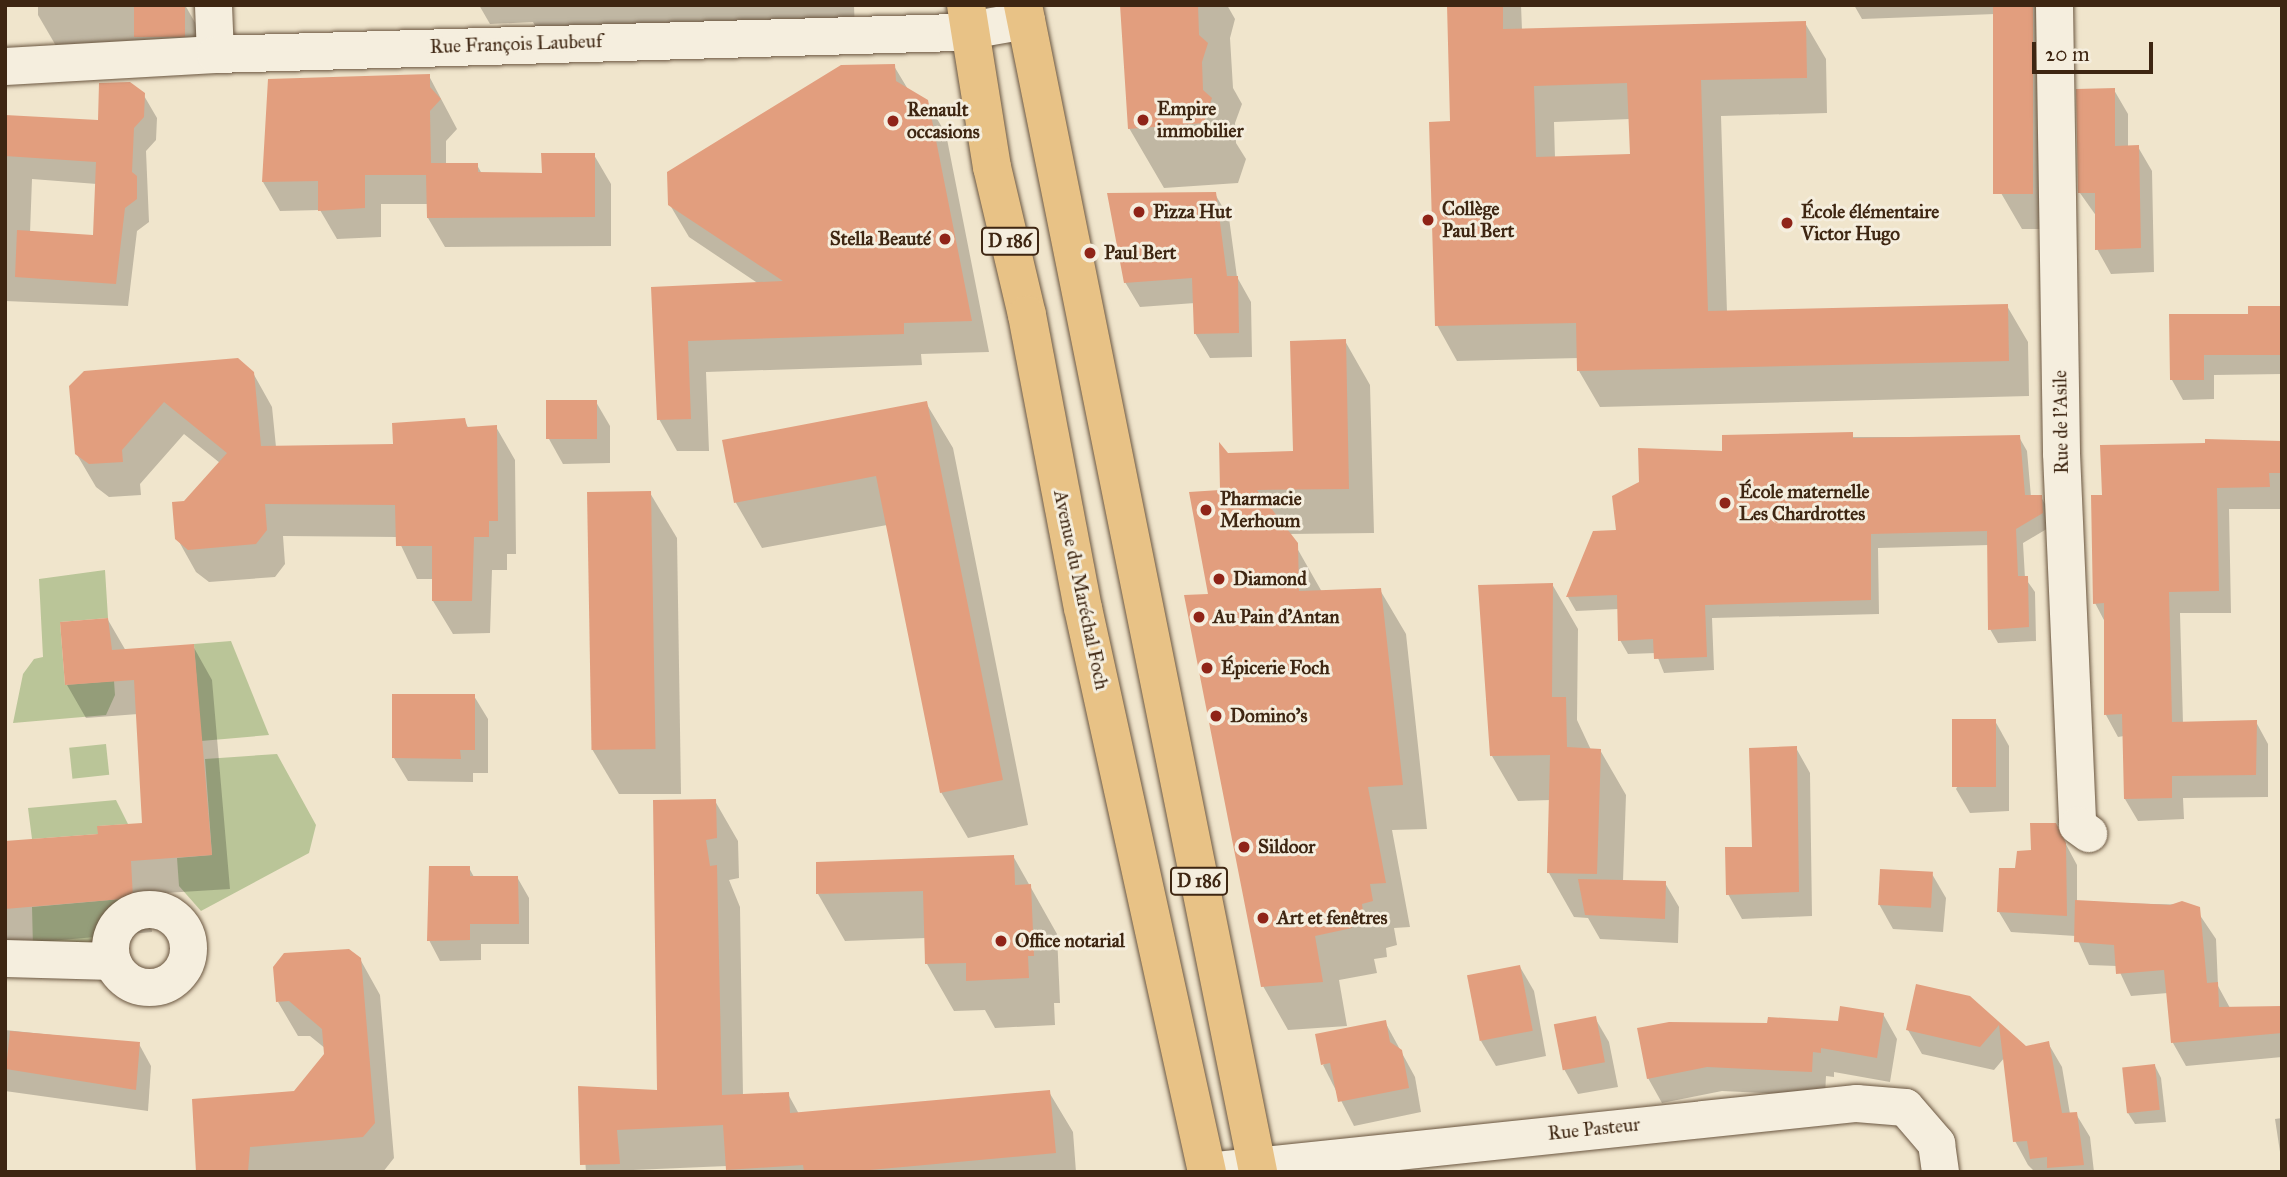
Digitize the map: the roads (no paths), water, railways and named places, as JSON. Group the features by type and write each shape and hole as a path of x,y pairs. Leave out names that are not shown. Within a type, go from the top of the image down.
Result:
{"main road":[{"name":"D 186","path":"1025,13 1258,1169"},
{"name":"Avenue du Maréchal Foch","path":"967,18 992,167 1027,315 1083,608 1207,1171"}],"street":[{"path":"213,5 215,54"},
{"name":"Rue de l'Asile","path":"2054,5 2061,467 2077,825 2088,833"},
{"name":"Rue François Laubeuf","path":"5,66 215,54 877,32 967,18 1025,13"},
{"path":"5,958 112,961"},
{"name":"Rue Pasteur","path":"1207,1171 1258,1169 1856,1102 1905,1107 1936,1143 1940,1172"}],"place":[{"name":"Empire immobilier","path":"1143,120"},
{"name":"Renault occasions","path":"893,121"},
{"name":"Pizza Hut","path":"1139,212"},
{"name":"Collège Paul Bert","path":"1428,220"},
{"name":"École élémentaire Victor Hugo","path":"1787,223"},
{"name":"Stella Beauté","path":"945,239"},
{"name":"Paul Bert","path":"1090,253"},
{"name":"École maternelle Les Chardrottes","path":"1725,503"},
{"name":"Pharmacie Merhoum","path":"1206,510"},
{"name":"Diamond","path":"1219,579"},
{"name":"Au Pain d'Antan","path":"1199,617"},
{"name":"Épicerie Foch","path":"1207,668"},
{"name":"Domino's","path":"1216,716"},
{"name":"Sildoor","path":"1244,847"},
{"name":"Art et fenêtres","path":"1263,918"},
{"name":"Office notarial","path":"1001,941"}]}
